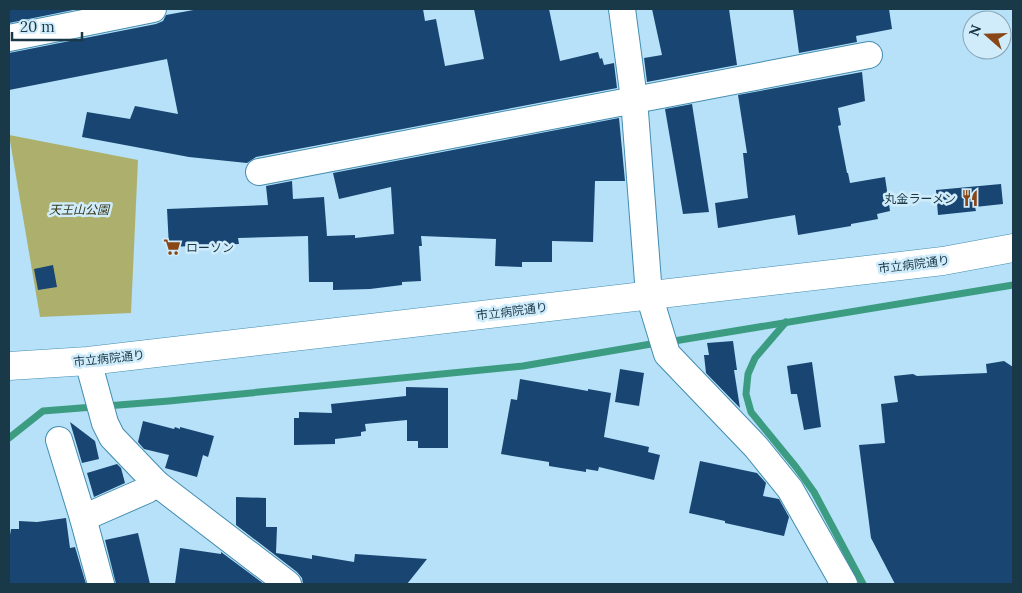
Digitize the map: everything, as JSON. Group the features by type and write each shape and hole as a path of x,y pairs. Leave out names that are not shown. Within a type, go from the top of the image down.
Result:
{"main road":[{"name":"市立病院通り","path":"9,366 88,361 943,261 1013,248"}],"street":[{"path":"9,38 153,9"},
{"path":"622,9 634,100 649,295 667,354 756,447 790,489 844,584"},
{"path":"259,172 869,55"},
{"path":"88,361 105,423 112,437 156,483 288,584"},
{"path":"59,440 101,584"},
{"path":"83,518 147,490 156,483"}],"green space":[{"name":"天王山公園","path":"9,135 138,160 131,313 40,317"}],"building":[{"path":"9,9 78,9 9,23"},
{"path":"199,9 423,9 425,21 436,19 445,66 484,59 474,9 549,9 560,61 598,52 604,65 614,63 617,88 256,157 247,163 189,157 82,137 87,112 130,119 135,106 178,114 167,59 9,90 9,53 156,24 163,21 166,15"},
{"path":"652,9 729,9 737,65 647,82 644,58 662,55"},
{"path":"793,9 889,9 892,29 856,36 857,42 799,53"},
{"path":"862,72 865,101 838,108 841,125 838,126 847,173 850,183 885,177 890,211 877,214 878,219 851,224 851,226 798,235 795,215 718,228 715,203 748,198 743,153 747,153 738,95"},
{"path":"692,104 709,212 683,214 665,109"},
{"path":"619,118 625,181 595,181 593,242 552,241 552,262 522,262 522,267 495,266 496,239 421,236 422,246 419,246 421,281 402,282 402,285 370,289 333,290 333,282 309,282 308,236 238,238 239,244 169,247 167,209 268,205 266,186 292,181 293,199 324,197 327,236 355,235 355,238 394,234 391,187 339,199 333,173"},
{"path":"1001,184 1003,204 975,207 976,211 938,215 936,190"},
{"path":"53,265 57,287 38,290 34,269"},
{"path":"733,341 737,370 734,370 740,408 706,373 704,355 709,355 707,343"},
{"path":"1004,361 1013,367 1013,584 895,584 871,538 859,445 885,443 881,404 898,402 894,376 987,373 986,364"},
{"path":"812,362 821,427 804,430 797,394 791,394 787,366"},
{"path":"620,369 644,373 639,406 615,402"},
{"path":"520,379 588,391 588,389 611,393 604,437 649,447 648,452 660,455 654,480 599,467 598,471 586,469 586,472 549,466 549,462 501,454 511,399 517,400"},
{"path":"406,387 448,388 448,448 418,448 418,441 407,441 407,420 365,424 366,431 361,432 361,436 335,439 335,444 294,445 294,418 299,418 299,412 332,413 331,404 406,396"},
{"path":"143,421 174,429 175,427 180,429 180,427 214,436 208,457 203,455 197,477 165,468 169,455 144,449 138,442"},
{"path":"70,422 95,441 99,459 82,463"},
{"path":"700,461 757,473 766,483 763,496 779,499 789,517 784,536 689,513"},
{"path":"117,464 121,468 125,483 94,497 87,473"},
{"path":"236,497 266,498 266,527 277,527 276,553 312,559 312,555 354,562 355,554 427,559 407,584 303,584 302,578 297,572 236,525"},
{"path":"66,518 70,548 75,547 86,584 9,584 9,535 11,529 19,529 19,521 37,522"},
{"path":"138,533 150,584 116,584 105,540"},
{"path":"180,548 221,554 221,552 264,584 175,584"}],"waterway":[{"path":"668,342 1013,285"},
{"path":"786,322 755,358 748,374 746,394 751,412 814,492 863,584"},
{"path":"9,438 43,411 169,401 523,366 657,343"}],"place":[{"name":"丸金ラーメン","path":"970,198"},
{"name":"ローソン","path":"172,247"}]}
